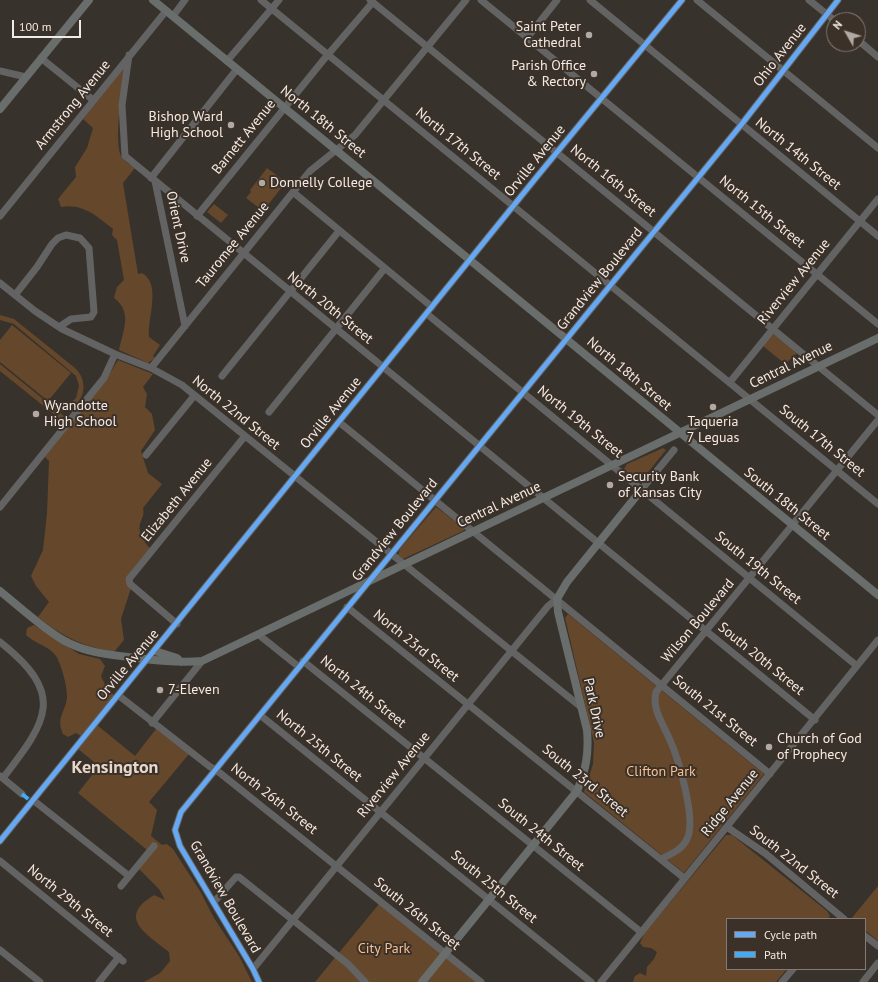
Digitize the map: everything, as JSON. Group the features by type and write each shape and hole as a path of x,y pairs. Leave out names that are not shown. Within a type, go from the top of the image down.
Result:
{"main road":[{"path":"0,109 89,0"},
{"name":"North 18th Street","path":"152,0 285,107 680,434"},
{"name":"Central Avenue","path":"202,661 680,434 878,338"},
{"name":"South 18th Street","path":"680,434 878,595"},
{"path":"557,599 566,582 642,489"},
{"path":"0,591 50,631 76,647 102,654 148,660 182,662 202,661"},
{"name":"Park Drive","path":"422,982 577,791 587,765 589,748 581,707 558,612 557,599"},
{"path":"155,651 177,658 182,662"}],"street":[{"name":"Armstrong Avenue","path":"0,216 129,55 169,14 186,0"},
{"name":"North 17th Street","path":"261,0 730,382 750,400"},
{"path":"227,61 279,0"},
{"name":"Tauromee Avenue","path":"151,368 315,165 355,136 466,0"},
{"name":"North 15th Street","path":"481,0 878,324"},
{"path":"526,38 557,0"},
{"name":"North 14th Street","path":"590,0 878,236"},
{"name":"Orville Avenue","path":"0,842 513,206 682,0"},
{"path":"697,0 878,148"},
{"path":"809,0 826,13"},
{"name":"Ohio Avenue","path":"829,12 838,0"},
{"name":"North 16th Street","path":"372,1 878,415"},
{"name":"Barnett Avenue","path":"197,216 372,1"},
{"name":"Ohio Avenue","path":"741,125 826,15"},
{"path":"866,47 878,57"},
{"name":"North 20th Street","path":"129,55 122,105 125,156 598,544"},
{"path":"41,58 93,100"},
{"path":"153,179 237,69"},
{"path":"0,71 26,77"},
{"name":"Grandview Boulevard","path":"259,982 253,969 180,846 175,830 181,812 741,125"},
{"name":"Orient Drive","path":"153,179 185,326"},
{"path":"293,192 432,307"},
{"name":"Riverview Avenue","path":"730,382 878,199"},
{"path":"222,376 339,231"},
{"path":"15,295 58,238 66,235 80,238 89,248 94,312 88,318 71,319 59,327"},
{"path":"269,412 385,268"},
{"name":"North 22nd Street","path":"0,283 40,316 59,327 115,354 151,368 182,385 295,477 392,553 511,651"},
{"name":"North 19th Street","path":"426,314 642,489"},
{"path":"0,507 104,378 115,354"},
{"path":"146,455 194,396"},
{"name":"South 17th Street","path":"750,400 878,504"},
{"name":"Wilson Boulevard","path":"661,859 677,851 682,846 688,838 690,828 687,797 684,785 670,739 656,711 654,699 656,692 878,420"},
{"name":"South 21st Street","path":"339,422 662,684 770,774"},
{"name":"Elizabeth Avenue","path":"177,624 130,584 129,580 245,436"},
{"path":"642,489 674,450"},
{"name":"South 19th Street","path":"642,489 857,666"},
{"name":"South 20th Street","path":"598,544 815,720"},
{"name":"Riverview Avenue","path":"253,969 511,651 548,606 557,599"},
{"name":"North 23rd Street","path":"347,607 468,704"},
{"name":"North 24th Street","path":"259,635 301,664 424,759"},
{"name":"Ridge Avenue","path":"601,982 684,878 815,720 878,640"},
{"path":"0,642 15,654 30,670 41,686 44,703 39,726 26,748 1,777 22,794"},
{"path":"511,651 581,707"},
{"name":"Central Avenue","path":"152,723 202,661"},
{"name":"North 26th Street","path":"118,695 337,866"},
{"name":"South 23rd Street","path":"468,704 684,878"},
{"name":"North 25th Street","path":"260,714 381,812"},
{"name":"South 24th Street","path":"424,759 641,932"},
{"path":"33,800 129,876"},
{"name":"South 25th Street","path":"381,812 591,982"},
{"name":"South 22nd Street","path":"727,827 766,854 840,918"},
{"path":"121,886 154,846"},
{"name":"North 29th Street","path":"0,861 121,959 100,982"},
{"name":"South 26th Street","path":"337,866 481,982"},
{"path":"214,902 236,877 239,876 348,964 365,982"},
{"path":"866,937 878,946"},
{"path":"0,950 40,982"},
{"path":"863,982 878,963"},
{"path":"782,982 792,970"}],"green space":[{"path":"123,69 118,126 119,148 122,158 135,168 123,183 138,274 142,273 148,278 151,285 152,302 149,337 160,345 153,356 155,358 148,363 119,350 124,329 125,316 120,303 114,298 117,287 124,280 117,240 112,235 113,229 95,215 82,209 69,206 61,207 58,199 76,177 75,167 87,148 93,128 83,119"},
{"path":"267,168 286,182 263,211 246,198 251,192 250,190"},
{"path":"214,204 228,215 221,223 207,212"},
{"path":"0,315 14,319 75,368 80,374 83,381 82,395 74,407 59,412 64,416 61,420 0,371 0,364 48,403 55,406 66,405 76,398 79,386 76,376 14,324 0,320"},
{"path":"12,325 71,373 48,401 0,362 0,340"},
{"path":"773,334 798,352 785,364 763,346"},
{"path":"118,360 153,374 143,387 147,394 145,407 152,414 155,430 141,451 148,473 162,484 143,508 140,529 145,542 150,548 129,574 131,588 121,619 124,640 114,652 92,647 73,640 38,617 49,602 36,586 31,576 43,550 47,513 49,461 44,456 107,378"},
{"path":"663,448 666,450 640,482 625,471 624,469 627,464"},
{"path":"436,507 465,529 403,559 398,555 400,549"},
{"name":"Clifton Park","path":"568,614 764,774 684,873 584,792 593,764 594,743 565,618"},
{"path":"34,625 79,654 100,659 105,666 101,676 107,689 115,696 81,736 76,733 68,737 63,734 60,723 67,698 64,676 58,659 53,652 33,641 26,635 27,628"},
{"path":"97,725 135,756 156,729 189,754 149,802 157,810 151,836 162,845 167,844 173,849 200,891 214,918 239,956 252,982 144,982 160,973 170,961 169,952 152,939 139,925 136,918 137,911 143,903 154,895 165,900 159,889 135,865 147,850 78,793 99,766 78,749"},
{"path":"726,835 732,835 827,911 830,916 829,918 726,918 726,970 786,970 776,982 633,982 635,976 640,973 646,976 647,967 654,959 657,952 651,948 643,947 640,943 644,934"},
{"path":"878,886 878,941 866,931 866,918 852,918"},
{"name":"City Park","path":"379,904 476,982 315,982"}],"marked path":[{"path":"22,794 32,802"}],"cycle path":[{"path":"0,841 535,179 682,0"},
{"path":"259,982 253,969 180,846 175,830 181,812 741,125 838,0"}],"place":[{"name":"Saint Peter Cathedral","path":"589,35"},
{"name":"Parish Office & Rectory","path":"594,74"},
{"name":"Bishop Ward High School","path":"231,125"},
{"name":"Donnelly College","path":"262,183"},
{"name":"Taqueria 7 Leguas","path":"713,407"},
{"name":"Wyandotte High School","path":"36,414"},
{"name":"Security Bank of Kansas City","path":"610,485"},
{"name":"7-Eleven","path":"160,690"},
{"name":"Church of God of Prophecy","path":"769,747"}],"district":[{"name":"Kensington","path":"115,768"}]}
